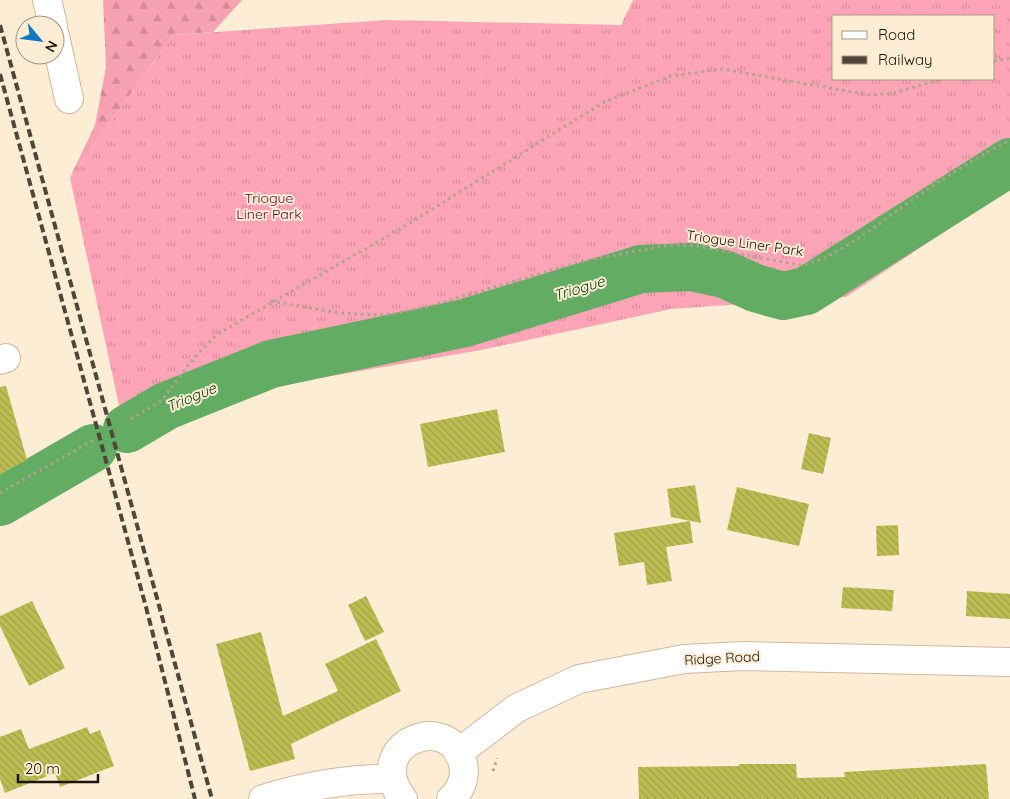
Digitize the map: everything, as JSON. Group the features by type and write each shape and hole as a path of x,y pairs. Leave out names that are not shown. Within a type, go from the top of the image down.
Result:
{"street":[{"path":"47,0 51,15"},
{"path":"61,65 69,99"},
{"name":"Ridge Road","path":"458,753 517,708 579,679 684,659 743,656 1010,662"},
{"path":"263,799 285,792 358,778 398,789 395,756 402,746 411,740 422,736 434,736 445,740 458,753 464,770 462,782 457,793 451,799"}],"path":[{"path":"995,61 1010,58"},
{"path":"131,418 161,401 194,358 216,335 410,223 604,102 671,76 722,69 870,95 894,93 938,80"},
{"name":"Triogue Liner Park","path":"271,302 339,313 372,316 393,314 430,306 582,262 670,245 697,246 800,265 815,263 834,254 931,187 1010,140"},
{"path":"0,493 95,439"}],"green space":[{"path":"103,0 242,0 213,32 173,35 70,178 95,125 106,67"},
{"name":"Triogue Liner Park","path":"633,0 1010,0 1010,188 846,297 671,309 481,350 274,386 151,420 125,433 70,178 173,35 387,20 621,25"}],"building":[{"path":"6,386 27,460 0,474 0,387"},
{"path":"497,409 505,452 428,467 420,424"},
{"path":"809,433 831,438 823,474 801,469"},
{"path":"695,485 701,523 671,517 667,489"},
{"path":"737,487 809,504 799,546 727,530"},
{"path":"690,521 693,543 666,547 672,581 647,585 644,562 619,566 614,533"},
{"path":"898,525 899,555 877,556 876,526"},
{"path":"843,587 894,590 892,611 841,608"},
{"path":"967,591 1010,594 1010,619 966,616"},
{"path":"366,596 384,632 365,641 348,605"},
{"path":"32,601 65,668 29,686 0,626 0,616"},
{"path":"261,632 283,716 338,691 325,664 376,639 401,691 291,744 295,759 250,771 216,644"},
{"path":"87,727 90,734 100,730 114,766 60,787 55,773 5,793 0,779 0,737 21,729 29,749"},
{"path":"739,764 796,764 797,778 845,777 844,772 986,764 989,799 639,799 638,767 739,766"}],"waterway":[{"name":"Triogue","path":"127,429 166,406 271,364 465,323 641,269 692,267 724,274 755,288 783,296 806,291 1010,162"},
{"name":"Triogue","path":"0,502 93,448"}],"railway":[{"path":"0,25 212,799"},
{"path":"0,74 146,607 195,799"}]}
